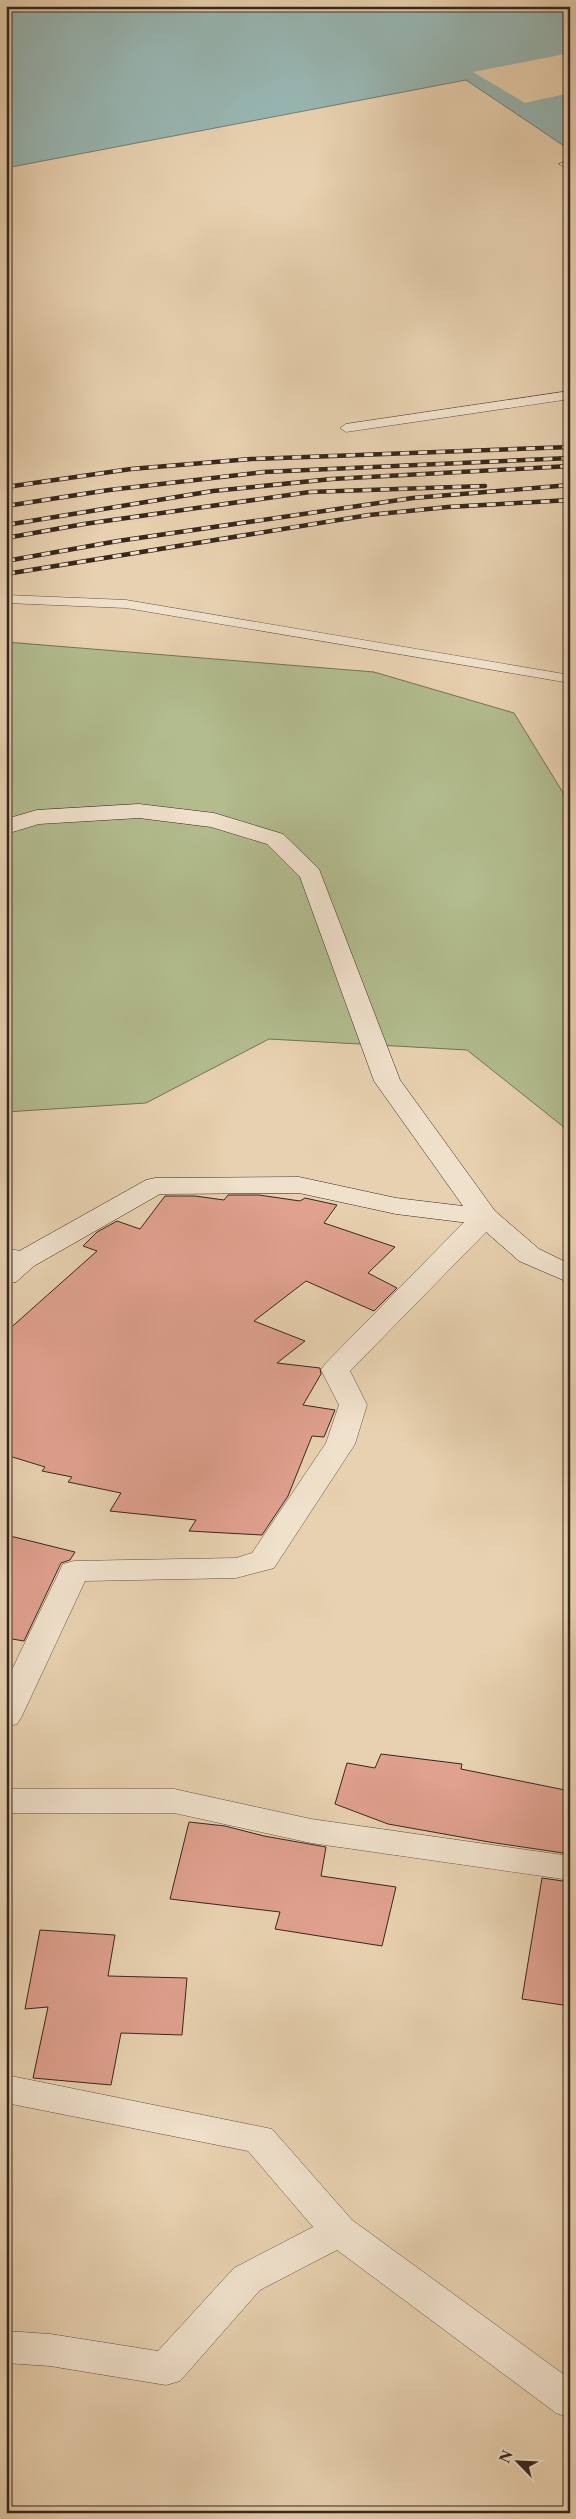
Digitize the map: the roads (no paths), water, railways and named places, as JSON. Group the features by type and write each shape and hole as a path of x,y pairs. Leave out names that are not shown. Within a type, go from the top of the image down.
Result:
{"street":[{"path":"6,827 36,817 139,811 214,820 275,840 311,874 387,1081 484,1217 529,1255 570,1275"},
{"path":"12,1264 155,1186 298,1185 396,1206 484,1217"},
{"path":"6,1716 74,1571 236,1568 263,1561 340,1444 353,1405 335,1370 484,1217"},
{"path":"6,1801 174,1801 311,1830 570,1868"},
{"path":"6,2089 259,2138 339,2231 570,2401"},
{"path":"6,2347 50,2350 166,2368 247,2279 339,2231"}],"lane":[{"path":"346,428 425,414 570,395"},
{"path":"6,599 126,604 570,679"}],"water":[{"path":"6,6 570,6 570,150 466,80 6,168"}],"railway":[{"path":"6,487 131,469 251,459 570,447"},
{"path":"6,506 109,490 264,472 570,458"},
{"path":"6,525 213,491 332,479 570,466"},
{"path":"6,561 118,541 413,498 570,485"},
{"path":"6,538 84,524 310,492 485,486"},
{"path":"6,574 369,515 448,507 570,500"}]}
